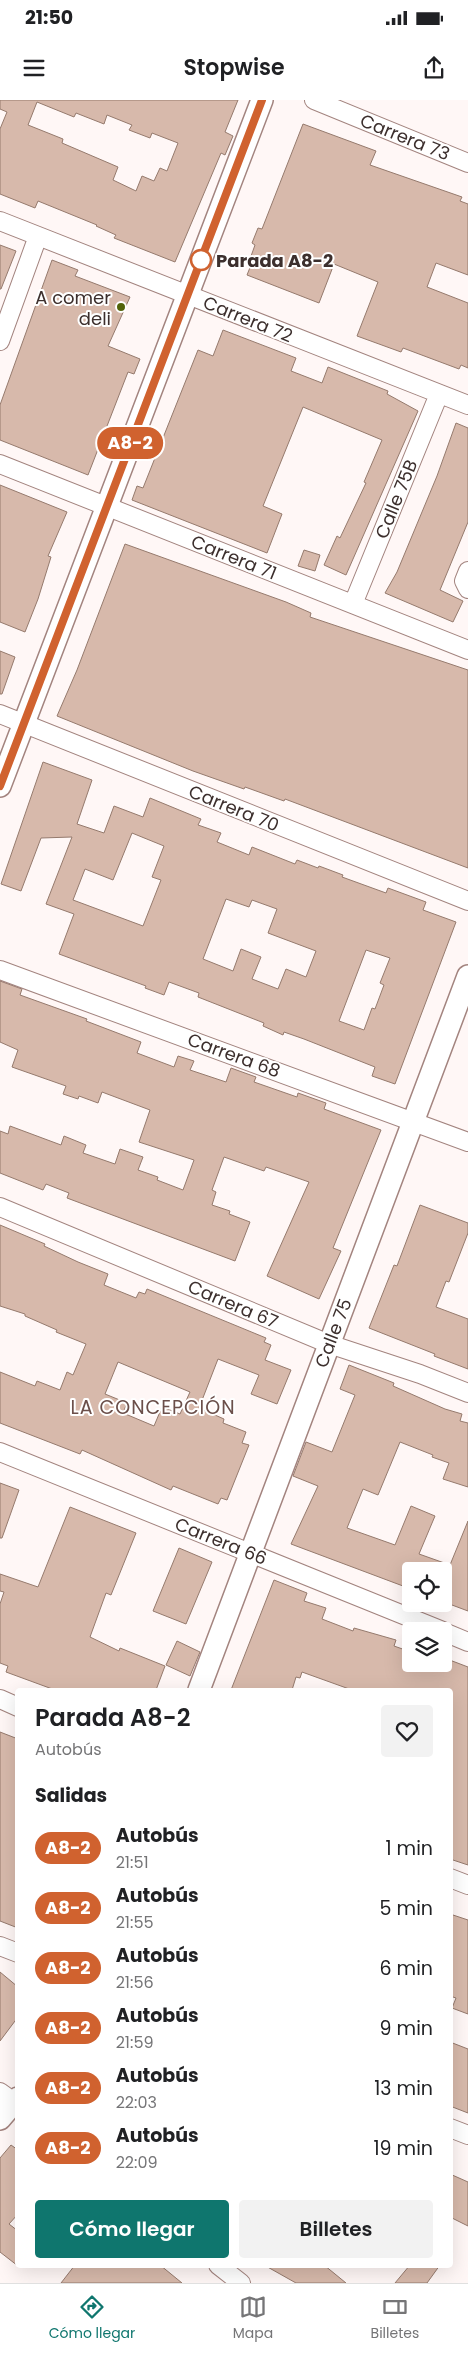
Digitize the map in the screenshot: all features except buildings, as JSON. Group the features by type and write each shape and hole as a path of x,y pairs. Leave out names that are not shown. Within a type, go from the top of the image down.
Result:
{"street":[{"path":"0,786 262,100"},
{"name":"Carrera 73","path":"314,100 468,163"},
{"name":"Carrera 72","path":"0,221 468,405"},
{"path":"0,341 38,236"},
{"name":"Calle 75B","path":"353,604 439,394"},
{"name":"Carrera 71","path":"0,464 353,604 466,645"},
{"path":"468,571 464,581 468,590"},
{"name":"Carrera 70","path":"0,714 468,902"},
{"name":"Carrera 68","path":"0,970 413,1120 468,1142"},
{"name":"Calle 75","path":"200,1688 468,976"},
{"name":"Carrera 67","path":"0,1207 329,1344 420,1374 468,1393"},
{"name":"Carrera 66","path":"0,1452 419,1622"},
{"name":"Carrera 66","path":"452,1636 468,1642"},
{"path":"0,1700 15,1706"},
{"path":"453,1879 468,1885"},
{"path":"0,1946 15,1952"},
{"path":"0,2119 12,2099"},
{"path":"453,2129 468,2135"},
{"path":"222,2268 241,2283"}],"bus line":[{"name":"A8-2","path":"0,786 262,100"}],"place":[{"name":"Parada A8-2","path":"201,260"},
{"name":"A comer deli","path":"121,307"}],"district":[{"name":"LA CONCEPCIÓN","path":"153,1407"}]}
